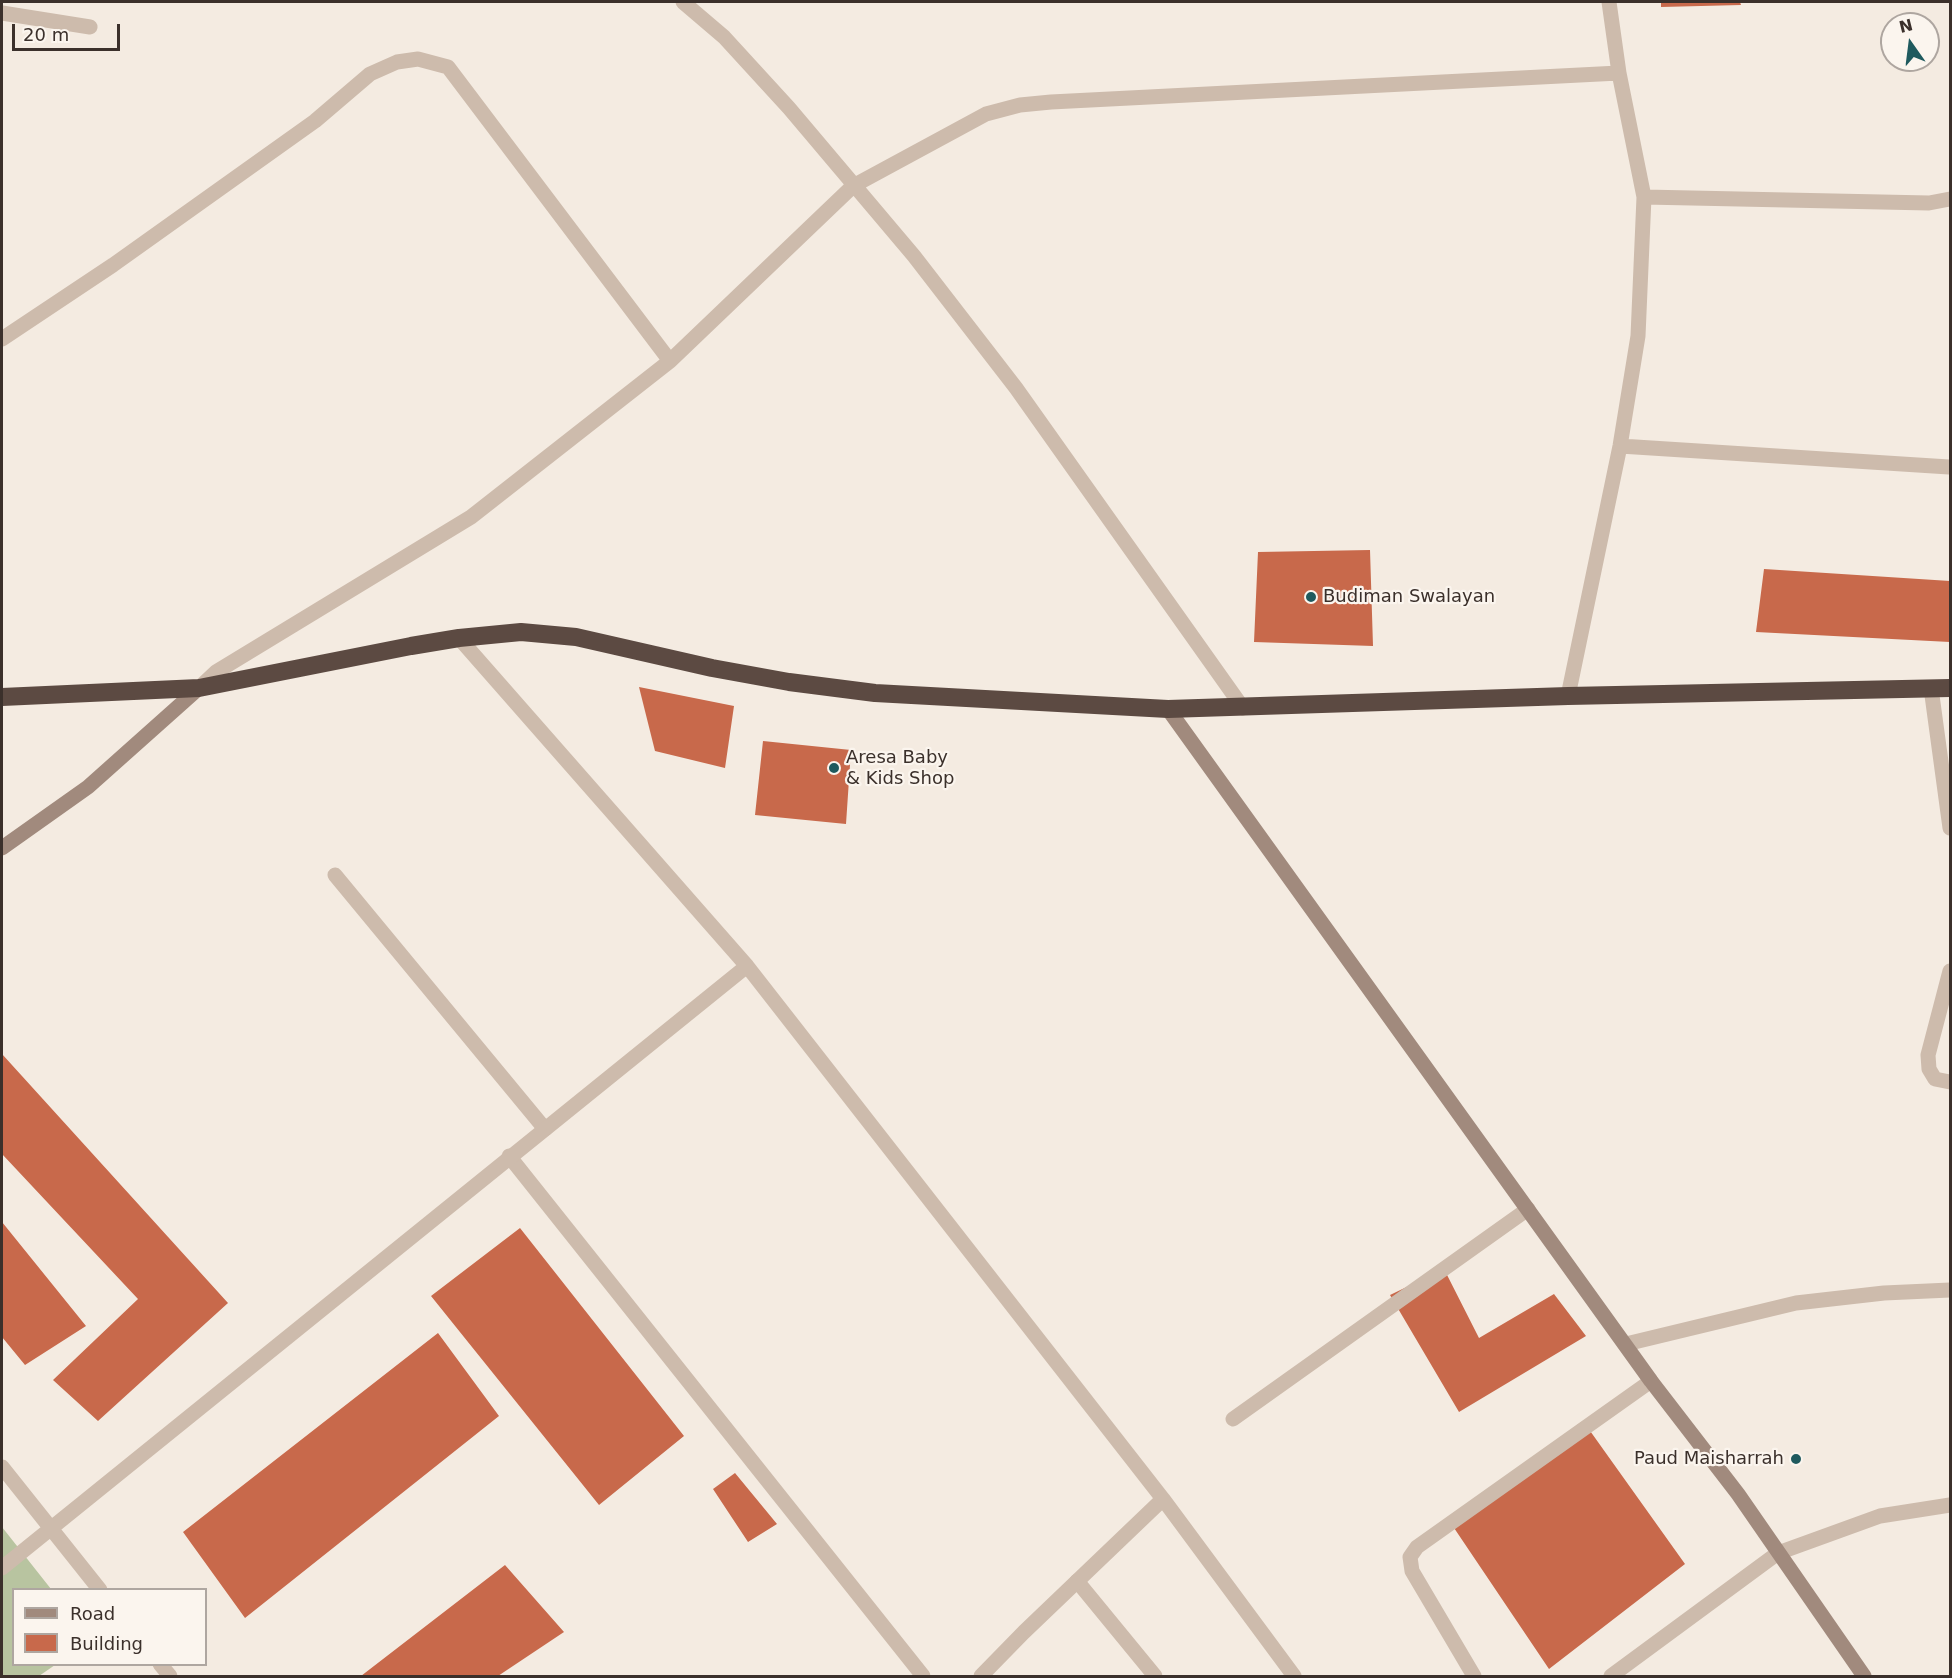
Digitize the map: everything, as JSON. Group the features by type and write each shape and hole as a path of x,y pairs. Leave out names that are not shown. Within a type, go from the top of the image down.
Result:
{"highway":[{"path":"2,697 199,688 459,638 521,632 576,637 712,668 789,682 875,693 1168,709 1568,696 1950,688"}],"street":[{"path":"683,2 724,37 789,108 914,256 1016,388 1243,708"},
{"path":"1568,696 1620,446 1638,336 1644,197 1619,73 1609,2"},
{"path":"2,13 90,27"},
{"path":"2,339 113,265 315,121 370,74 397,62 418,59 448,67 670,360"},
{"path":"2,848 88,787 216,672 471,518 670,360 853,186 986,114 1020,105 1619,73"},
{"path":"1644,197 1929,202 1950,199"},
{"path":"1620,446 1949,467"},
{"path":"459,638 747,966 1164,1499 1294,1677"},
{"path":"1931,688 1950,828"},
{"path":"1168,709 1651,1381 1738,1494 1864,1677"},
{"path":"335,875 545,1129"},
{"path":"2,1568 509,1156 747,966"},
{"path":"1950,971 1928,1055 1929,1070 1935,1078 1950,1082"},
{"path":"509,1156 924,1677"},
{"path":"1233,1419 1528,1209"},
{"path":"1626,1344 1796,1303 1884,1293 1950,1290"},
{"path":"1474,1677 1412,1571 1410,1557 1417,1547 1651,1381"},
{"path":"2,1467 98,1588"},
{"path":"981,1677 1077,1581 1164,1499"},
{"path":"1611,1677 1778,1554 1880,1516 1950,1505"},
{"path":"1077,1581 1155,1677"}],"green space":[{"path":"2,1527 50,1588 12,1588 12,1666 54,1666 39,1676 2,1676"}],"building":[{"path":"1661,2 1740,2 1741,5 1661,7"},
{"path":"1370,550 1373,646 1254,642 1258,552"},
{"path":"1764,569 1950,581 1950,642 1756,632"},
{"path":"639,687 734,706 725,768 655,751"},
{"path":"763,741 851,750 846,824 755,815"},
{"path":"2,1054 228,1303 98,1421 53,1380 138,1299 2,1154"},
{"path":"2,1222 86,1326 25,1365 2,1337"},
{"path":"520,1228 684,1436 599,1505 431,1296"},
{"path":"1444,1269 1479,1338 1554,1294 1586,1336 1459,1412 1390,1295"},
{"path":"438,1333 499,1416 245,1618 183,1532"},
{"path":"1583,1421 1685,1564 1549,1669 1448,1519"},
{"path":"735,1473 777,1524 748,1542 713,1489"},
{"path":"505,1565 564,1632 498,1676 361,1676"}],"place":[{"name":"Budiman Swalayan","path":"1311,597"},
{"name":"Aresa Baby & Kids Shop","path":"834,768"},
{"name":"Paud Maisharrah","path":"1796,1459"}]}
